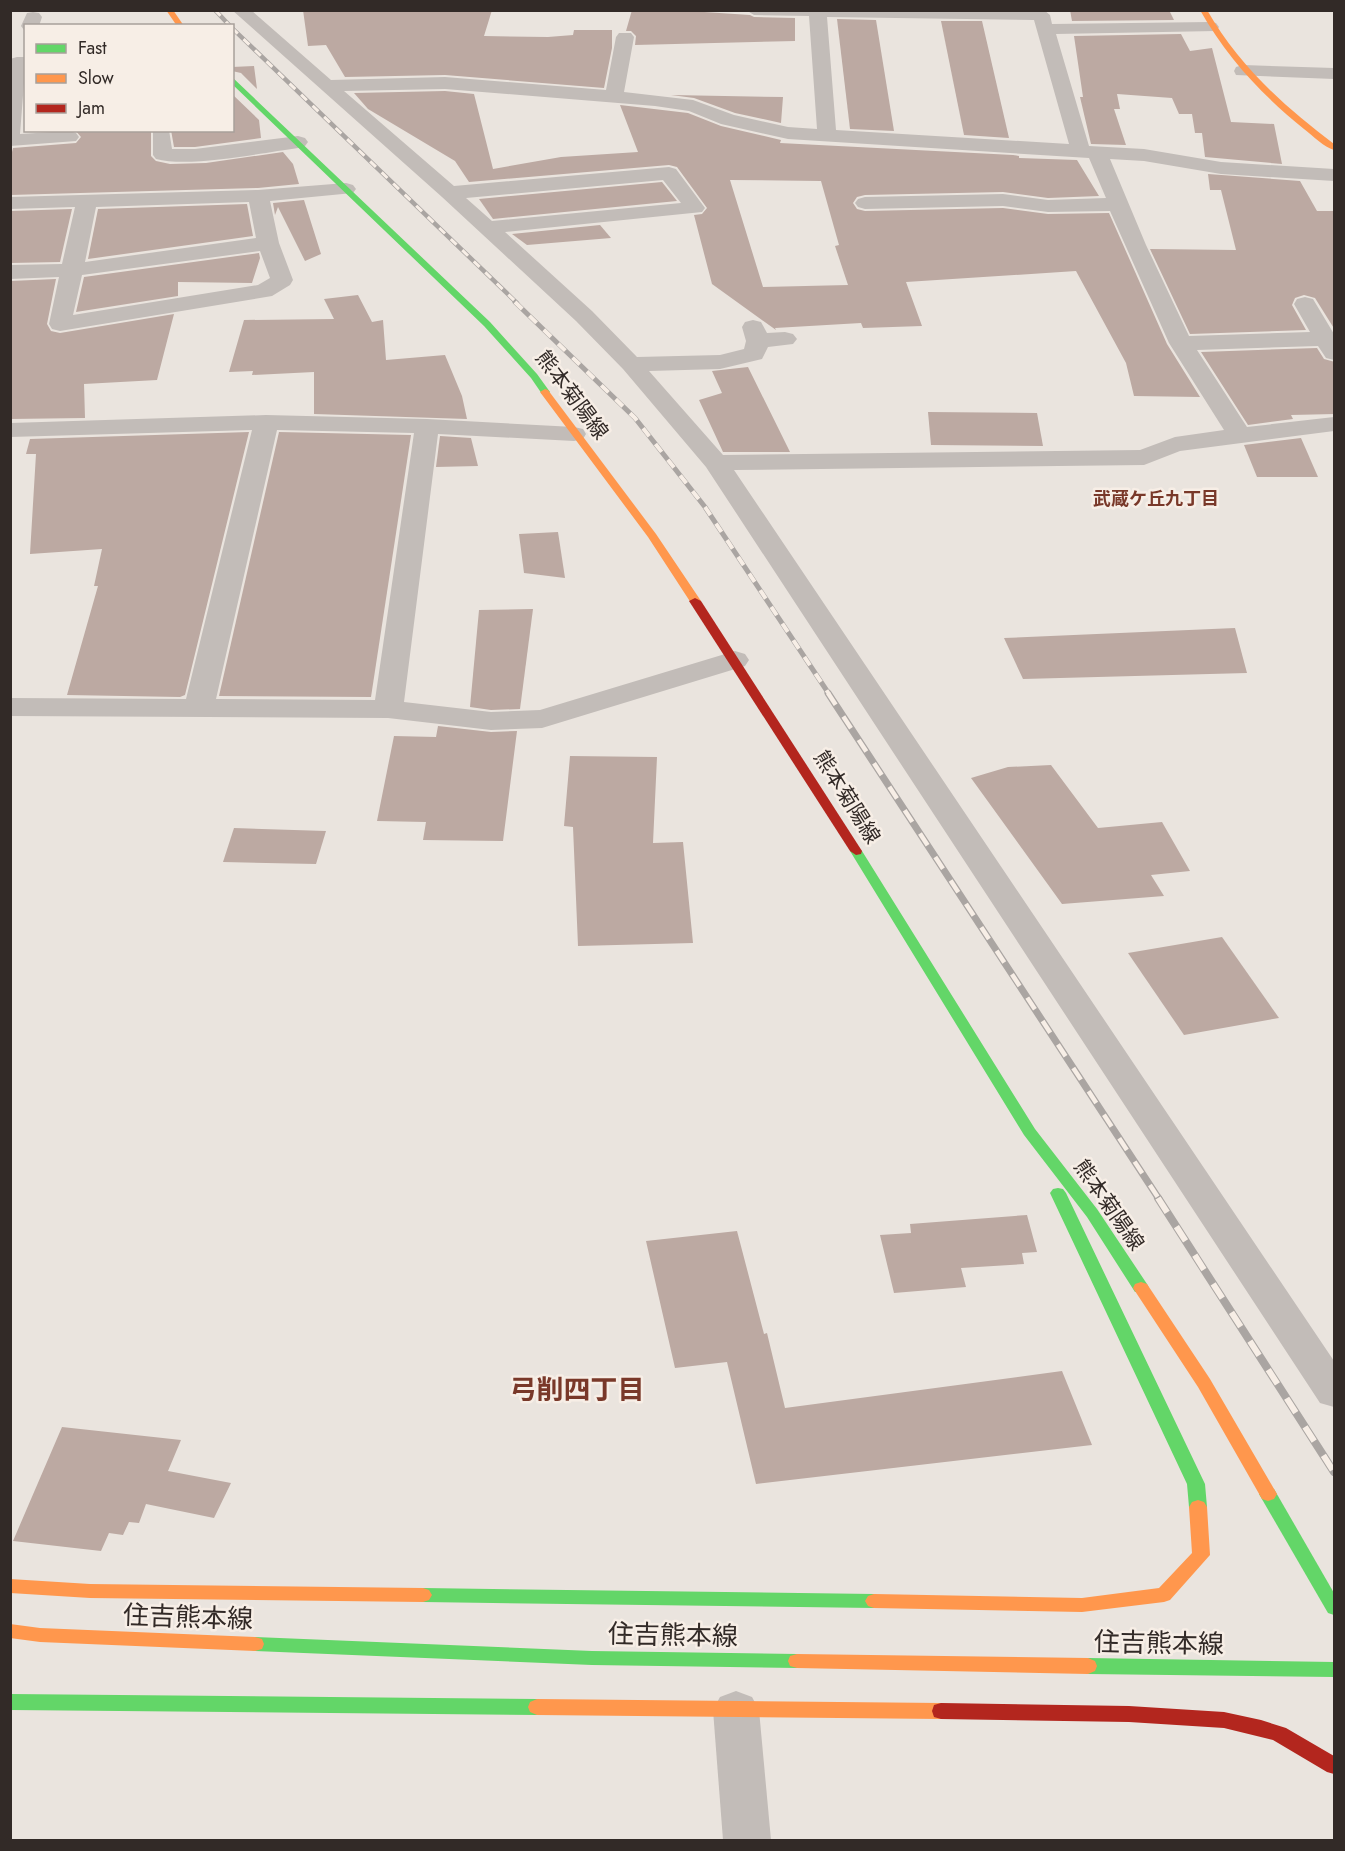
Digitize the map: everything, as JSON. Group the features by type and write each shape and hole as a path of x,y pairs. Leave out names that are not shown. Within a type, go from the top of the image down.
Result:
{"main road":[{"path":"169,10 180,24"},
{"path":"1207,19 1243,71 1288,112 1335,148"},
{"name":"熊本菊陽線","path":"234,81 487,324 534,376 574,434 652,536 819,791 1029,1131 1092,1213 1204,1383 1335,1608"},
{"path":"10,1586 90,1591 1071,1605 1164,1595 1201,1555 1196,1484 1029,1131"},
{"name":"住吉熊本線","path":"10,1631 52,1635 592,1658 1335,1670"},
{"path":"10,1702 1104,1713 1240,1722 1300,1743 1335,1767"}],"street":[{"path":"240,10 329,86 584,316 631,364 716,463 1335,1392"},
{"path":"754,10 1041,15 1089,152 1119,204 1181,344 1239,434"},
{"path":"1127,10 1139,29"},
{"path":"818,12 827,136"},
{"path":"1045,29 1139,29 1207,19"},
{"path":"614,97 625,37"},
{"path":"24,45 18,63 10,139 69,137"},
{"path":"1243,71 1335,74"},
{"path":"329,86 445,83 614,97 693,106 728,120 788,133 1144,155 1221,168 1335,175"},
{"path":"160,133 163,155 195,154 298,142"},
{"path":"449,193 669,173 695,208 485,228"},
{"path":"10,202 87,202 258,196 346,189"},
{"path":"87,202 60,324 264,291 282,280 268,243 258,196"},
{"path":"865,203 1003,200 1048,206 1119,204"},
{"path":"10,272 73,270 268,243"},
{"path":"1305,304 1330,346"},
{"path":"631,364 720,362 754,354 755,334 785,339"},
{"path":"1181,344 1330,346"},
{"path":"10,430 266,422 427,426 574,434"},
{"path":"199,709 214,630 247,508 266,422"},
{"path":"716,463 1144,457 1175,444 1239,434 1335,424"},
{"path":"388,710 427,426"},
{"path":"10,707 388,710 491,721 542,720 735,660"},
{"path":"736,1710 747,1840"}],"building":[{"path":"303,10 492,10 484,36 548,37 573,35 574,30 612,30 612,48 604,88 445,75 345,77 326,45 308,46"},
{"path":"632,10 674,10 795,18 795,41 635,45 636,36 631,31 626,31"},
{"path":"1070,10 1169,10 1174,20 1072,21"},
{"path":"837,19 876,20 894,131 850,129"},
{"path":"941,21 982,21 1009,138 964,135"},
{"path":"1181,34 1190,51 1212,48 1231,122 1274,124 1282,164 1205,157 1202,133 1195,133 1192,114 1179,114 1172,98 1117,94 1120,109 1114,109 1126,145 1091,144 1080,97 1083,97 1074,36"},
{"path":"254,66 257,89 241,73 234,71 234,67"},
{"path":"445,91 474,94 493,169 561,157 638,152 620,105 688,113 721,126 781,140 780,143 1077,160 1099,196 1048,198 1003,192 865,195 857,197 853,203 857,209 865,211 1003,208 1048,214 1109,213 1167,344 1200,397 1134,396 1126,363 1076,271 906,282 922,326 863,328 861,323 775,328 776,330 712,284 694,215 702,214 707,208 677,167 669,165 469,182 455,161 368,109 354,93","holes":["730,180 821,181 839,245 835,246 848,285 763,287"]},
{"path":"671,95 783,97 781,123 735,113 694,98"},
{"path":"234,96 259,120 261,138 195,147 174,147 171,132 234,132"},
{"path":"77,132 151,132 151,156 156,161 170,164 206,163 283,152 293,164 299,184 258,188 10,195 10,160 13,148 76,143 81,137"},
{"path":"1208,174 1300,181 1317,211 1335,211 1335,330 1315,298 1304,295 1295,298 1292,305 1306,330 1190,334 1150,249 1236,250 1221,190 1210,190"},
{"path":"662,182 677,201 493,219 479,199"},
{"path":"304,200 321,254 305,261 278,207 275,215 273,203"},
{"path":"247,204 253,236 88,259 98,209"},
{"path":"72,209 60,262 10,263 10,211"},
{"path":"600,225 611,238 527,245 512,234"},
{"path":"259,253 260,258 252,283 178,282 178,296 76,312 84,277"},
{"path":"56,279 47,324 51,331 60,333 174,314 157,380 84,384 85,418 10,419 10,281"},
{"path":"358,295 372,322 383,320 386,360 445,355 462,396 467,419 314,414 314,372 252,375 253,371 229,372 244,320 334,319 324,299"},
{"path":"1317,348 1324,359 1335,362 1335,414 1291,415 1293,419 1248,425 1201,352"},
{"path":"748,367 790,452 723,452 699,400 722,393 712,371"},
{"path":"928,412 1037,413 1043,446 931,445"},
{"path":"249,432 185,695 180,697 67,695 98,586 94,586 102,549 30,554 36,454 26,454 30,439"},
{"path":"279,432 411,435 371,697 219,696"},
{"path":"440,436 471,438 478,466 436,467"},
{"path":"1301,438 1318,477 1257,477 1244,445"},
{"path":"558,532 565,578 524,573 519,534"},
{"path":"533,609 520,709 491,710 470,707 479,610"},
{"path":"1235,628 1247,673 1023,679 1004,638"},
{"path":"438,726 491,732 517,731 503,841 423,840 426,822 377,821 394,736 436,737"},
{"path":"570,756 657,757 653,843 683,842 693,943 578,946 573,827 564,826"},
{"path":"1051,765 1098,828 1162,822 1190,871 1151,875 1164,896 1062,904 971,778 1008,767"},
{"path":"234,828 326,831 316,864 223,862"},
{"path":"1222,937 1279,1018 1184,1035 1128,953"},
{"path":"1027,1215 1037,1252 1022,1253 1024,1264 961,1268 966,1287 894,1293 880,1235 911,1233 910,1224"},
{"path":"737,1231 764,1334 767,1333 785,1408 1062,1371 1092,1445 756,1484 727,1362 675,1368 646,1241"},
{"path":"62,1427 181,1440 168,1471 231,1483 214,1518 146,1504 139,1523 129,1522 123,1535 109,1533 101,1551 13,1541"}],"railway":[{"path":"215,10 228,24"},
{"path":"234,30 517,303"},
{"path":"515,302 635,418 705,507 829,694"},
{"path":"828,693 1159,1199"},
{"path":"1158,1198 1334,1472"}],"traffic: fast":[{"path":"234,81 487,324 534,376 545,392"},
{"path":"856,851 1029,1132 1092,1213 1141,1288"},
{"path":"1058,1193 1196,1484 1198,1507"},
{"path":"1268,1494 1334,1608"},
{"path":"423,1595 874,1601"},
{"path":"255,1644 592,1658 797,1661"},
{"path":"1088,1666 1334,1670"},
{"path":"10,1702 537,1707"}],"traffic: slow":[{"path":"169,10 180,24"},
{"path":"1203,10 1215,31 1244,69 1296,118 1334,148"},
{"path":"545,392 652,536 695,601"},
{"path":"1141,1288 1204,1383 1268,1494"},
{"path":"874,1601 1082,1605 1164,1595 1201,1555 1198,1507"},
{"path":"10,1586 90,1591 423,1595"},
{"path":"10,1631 40,1635 255,1644"},
{"path":"797,1661 1088,1666"},
{"path":"537,1707 941,1711"}],"traffic: jam":[{"path":"695,601 856,851"},
{"path":"941,1711 1129,1714 1224,1720 1279,1734 1300,1744 1334,1766"}],"district":[{"name":"武蔵ケ丘九丁目","path":"1156,499"},
{"name":"弓削四丁目","path":"577,1389"}]}
